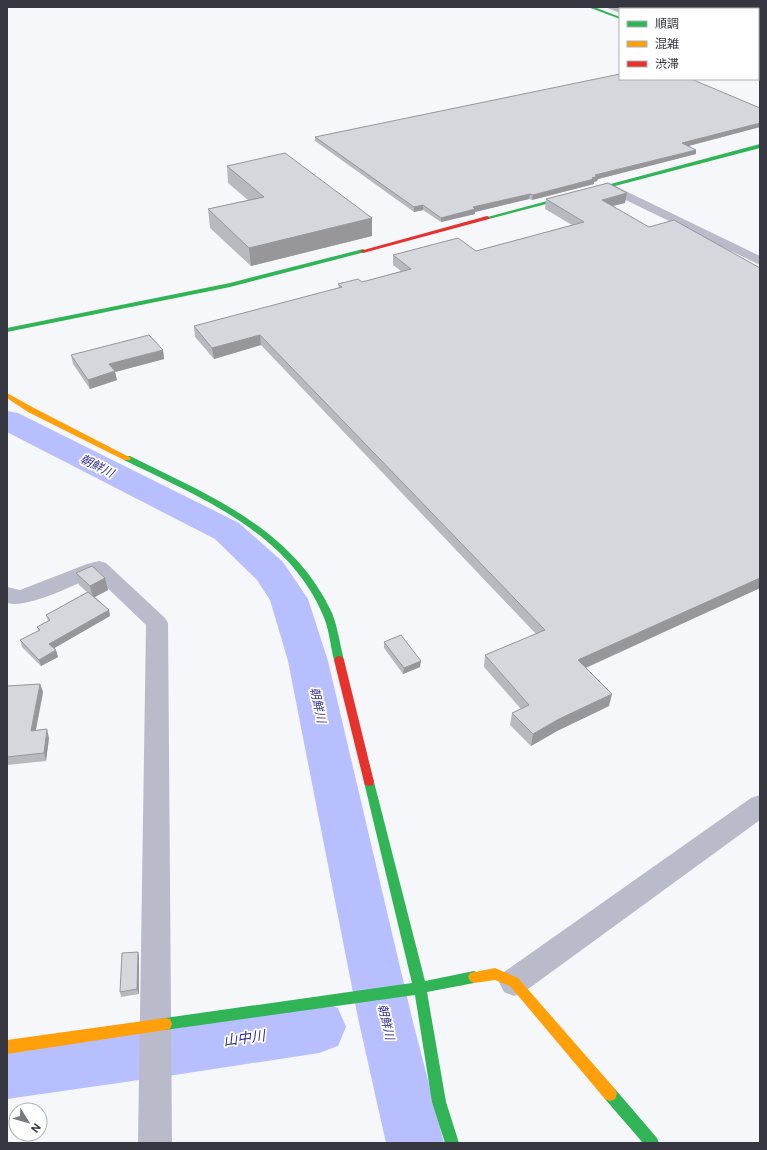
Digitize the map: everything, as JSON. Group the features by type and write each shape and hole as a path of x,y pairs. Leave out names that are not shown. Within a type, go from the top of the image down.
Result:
{"street":[{"path":"590,7 619,18"},
{"path":"7,330 230,285 609,187 760,146"},
{"path":"609,187 760,261"},
{"path":"7,395 31,410 240,516 283,548 312,583 328,615 416,988 439,1102 452,1143"},
{"path":"7,594 14,598 23,597 100,568 157,623 155,1143"},
{"path":"514,982 760,806"},
{"path":"7,1047 156,1027 416,988 482,975 495,974 514,982 652,1143"}],"building":[{"path":"620,7 758,8 622,8"},
{"path":"760,13 760,49 759,50"},
{"path":"619,74 619,80 693,80 760,108 760,123 682,143 696,150 595,175 598,176 592,178 594,179 533,195 530,194 473,207 475,209 441,218 423,205 414,207 315,137"},
{"path":"285,153 372,218 249,248 208,209 264,197 227,166"},
{"path":"608,183 627,193 602,200 649,227 674,220 760,268 760,578 578,660 612,694 559,719 533,734 512,713 529,705 485,655 545,630 260,335 212,348 194,326 342,287 338,284 358,279 362,282 411,269 393,255 458,238 476,251 584,222 546,199"},
{"path":"149,335 163,350 109,364 115,371 88,380 71,355"},
{"path":"92,566 105,578 90,586 76,573"},
{"path":"88,592 109,610 49,644 56,650 39,660 20,640 40,630 37,627 50,620 46,615"},
{"path":"401,635 421,661 404,668 384,642"},
{"path":"40,684 31,731 47,729 44,753 7,757 7,686"},
{"path":"138,952 137,989 120,992 122,953"}],"waterway":[{"name":"朝鮮川","path":"7,420 227,531 270,571 289,599 308,661 385,1018 415,1143"},
{"name":"山中川","path":"168,1049 319,1027"},
{"name":"山中川","path":"7,1071 139,1053"}],"traffic: fast":[{"path":"590,7 619,18"},
{"path":"487,218 760,146"},
{"path":"7,330 230,285 363,251"},
{"path":"127,458 214,502 242,518 268,537 291,558 311,584 327,613 339,660"},
{"path":"369,782 420,988 439,1102 452,1143"},
{"path":"165,1024 413,989 474,977"},
{"path":"610,1094 652,1143"}],"traffic: slow":[{"path":"7,395 31,410 127,458"},
{"path":"474,977 495,974 514,982 610,1094"},
{"path":"7,1047 165,1024"}],"traffic: jam":[{"path":"363,251 487,218"},
{"path":"339,660 369,782"}]}
